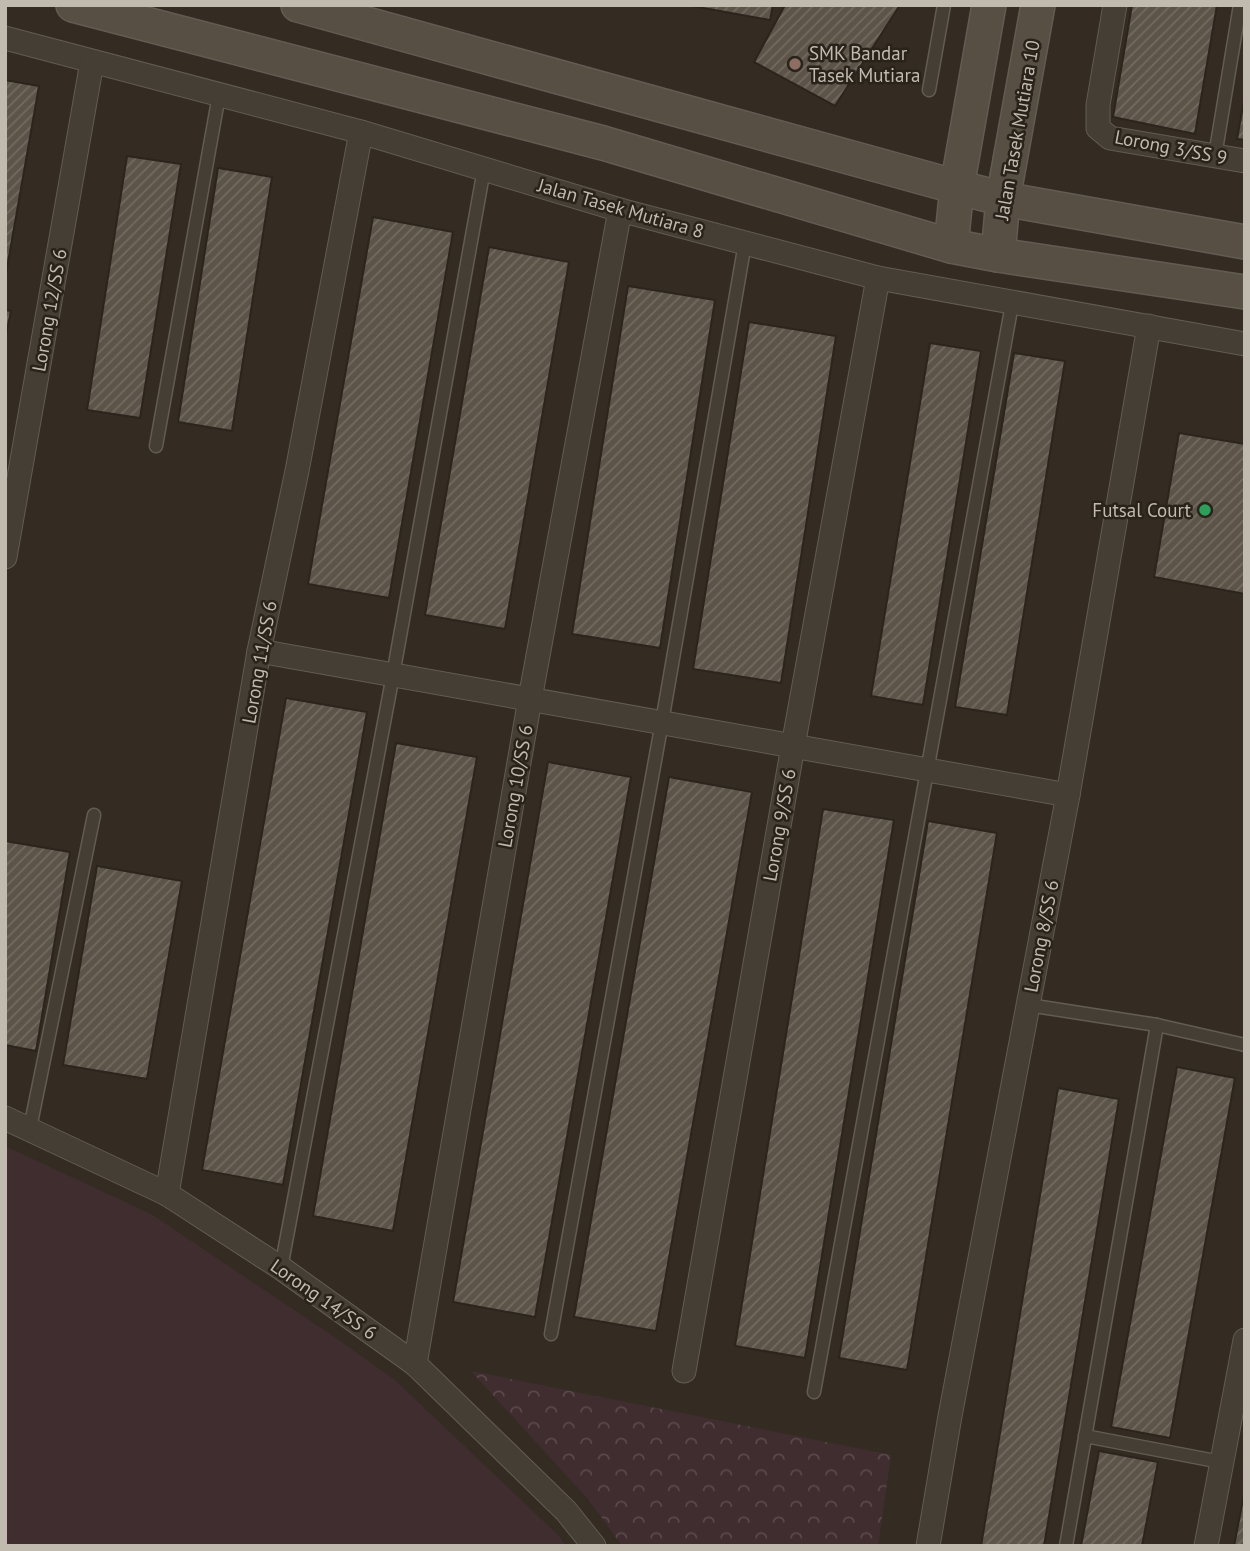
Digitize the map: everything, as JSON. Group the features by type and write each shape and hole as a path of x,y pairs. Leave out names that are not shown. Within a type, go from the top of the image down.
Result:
{"street":[{"path":"73,5 603,143 951,246 1245,292"},
{"path":"298,5 1003,199 1245,242"},
{"path":"951,246 957,187 989,5"},
{"name":"Jalan Tasek Mutiara 10","path":"998,255 1003,199 1038,5"},
{"name":"Lorong 3/SS 9","path":"1115,5 1098,105 1098,128 1110,138 1245,161"},
{"name":"Jalan Tasek Mutiara 8","path":"5,38 361,132 620,209 878,278 1245,344"},
{"name":"Lorong 12/SS 6","path":"5,557 92,62"},
{"path":"603,143 615,92"},
{"name":"Lorong 11/SS 6","path":"167,1194 259,651 297,471 361,132"},
{"name":"Lorong 10/SS 6","path":"415,1364 530,699 620,209"},
{"name":"Lorong 9/SS 6","path":"684,1371 878,278"},
{"name":"Lorong 8/SS 6","path":"928,1546 950,1416 1068,795 1149,326"},
{"path":"259,651 1068,795"},
{"name":"Lorong 14/SS 6","path":"5,1118 167,1194 281,1268 415,1364 566,1511 594,1546"},
{"path":"1206,1546 1245,1340"}],"lane":[{"path":"929,90 944,5"},
{"path":"1215,156 1240,5"},
{"path":"156,446 219,95"},
{"path":"281,1268 393,675 484,169"},
{"path":"551,1334 662,722 745,243"},
{"path":"814,1392 867,1086 928,769 1012,304"},
{"path":"30,1128 94,815"},
{"path":"1028,1005 1157,1025 1245,1045"},
{"path":"1066,1546 1157,1025"},
{"path":"1085,1436 1221,1462"}],"green space":[{"path":"5,1146 151,1214 395,1380 559,1536 566,1546 5,1546"},
{"path":"471,1371 891,1455 878,1546 622,1546 589,1500"}],"building":[{"path":"687,5 773,5 770,20"},
{"path":"785,5 900,5 835,106 754,62"},
{"path":"1132,5 1217,5 1195,134 1113,117"},
{"path":"5,80 39,86 6,274 5,274"},
{"path":"1245,95 1245,140 1237,139"},
{"path":"127,156 181,164 140,418 87,410"},
{"path":"218,168 272,177 232,431 178,422"},
{"path":"373,217 453,232 389,598 308,584"},
{"path":"489,247 569,262 505,629 425,615"},
{"path":"628,286 715,300 660,648 572,634"},
{"path":"5,310 11,311 5,340"},
{"path":"749,322 836,336 781,683 693,669"},
{"path":"930,343 981,351 923,705 871,696"},
{"path":"1014,353 1065,361 1007,715 955,707"},
{"name":"Futsal Court","path":"1179,433 1245,444 1245,594 1154,577"},
{"path":"286,698 367,712 283,1185 202,1170"},
{"path":"396,743 477,757 393,1231 313,1216"},
{"path":"548,762 631,777 535,1317 453,1302"},
{"path":"669,777 752,792 656,1331 574,1317"},
{"path":"823,809 894,820 805,1358 735,1346"},
{"path":"928,821 997,833 907,1370 839,1358"},
{"path":"5,841 70,852 36,1051 5,1045"},
{"path":"97,866 182,881 147,1079 63,1065"},
{"path":"1177,1067 1235,1078 1170,1438 1111,1427"},
{"path":"1058,1088 1119,1099 1044,1546 981,1546"},
{"path":"1099,1451 1158,1462 1142,1546 1081,1546"},
{"path":"1245,1489 1245,1546 1234,1546"}],"place":[{"name":"SMK Bandar Tasek Mutiara","path":"795,64"},
{"name":"Futsal Court","path":"1205,510"}]}
